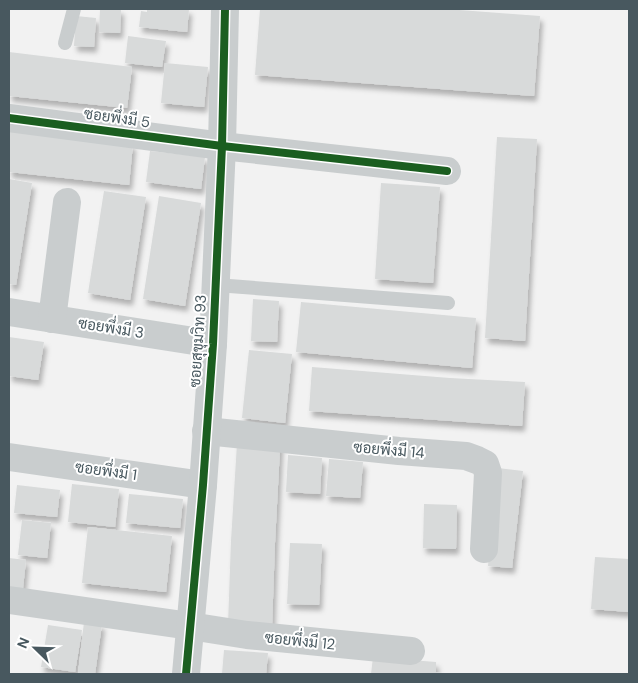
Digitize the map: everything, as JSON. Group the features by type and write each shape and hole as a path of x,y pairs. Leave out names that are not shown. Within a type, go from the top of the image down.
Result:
{"street":[{"name":"ซอยสุขุมวิท 93","path":"186,674 213,344 222,146 225,9"},
{"name":"ซอยพึ่งมี 5","path":"9,118 222,146 447,170"},
{"path":"52,319 67,202"},
{"name":"ซอยพึ่งมี 3","path":"9,312 213,344"},
{"name":"ซอยพึ่งมี 14","path":"206,431 398,451 466,456 477,460 485,464 488,473 484,549"},
{"name":"ซอยพึ่งมี 1","path":"9,457 202,485"},
{"name":"ซอยพึ่งมี 12","path":"9,600 247,635 411,651"}],"lane":[{"path":"65,43 74,9"},
{"path":"216,285 448,303"}],"building":[{"path":"100,9 121,9 120,33 99,32"},
{"path":"147,9 189,9 187,32 139,27 141,11 147,12"},
{"path":"260,9 446,9 540,16 534,96 255,75"},
{"path":"76,16 96,18 94,47 74,46"},
{"path":"128,36 166,41 162,67 125,63"},
{"path":"9,52 132,67 127,108 9,96"},
{"path":"165,63 208,67 204,107 161,103"},
{"path":"9,129 133,144 129,185 9,172"},
{"path":"497,137 537,139 525,341 485,338"},
{"path":"150,151 205,157 201,189 146,182"},
{"path":"9,179 32,183 16,285 9,284"},
{"path":"381,183 440,187 433,283 375,279"},
{"path":"104,191 146,197 130,300 88,293"},
{"path":"159,196 201,203 185,306 143,299"},
{"path":"253,299 279,301 277,342 251,341"},
{"path":"301,302 476,318 472,368 296,352"},
{"path":"9,337 44,342 38,380 9,376"},
{"path":"249,350 292,354 285,423 242,418"},
{"path":"312,367 525,382 522,426 309,411"},
{"path":"238,427 281,429 272,627 228,625"},
{"path":"288,455 322,458 320,494 286,492"},
{"path":"329,459 363,462 360,498 326,496"},
{"path":"498,468 523,471 512,568 488,566"},
{"path":"72,484 119,489 115,527 68,522"},
{"path":"17,485 60,490 57,517 14,513"},
{"path":"129,494 183,499 180,528 126,523"},
{"path":"424,504 457,505 456,549 423,548"},
{"path":"22,520 51,523 47,558 18,555"},
{"path":"88,527 172,536 166,592 82,583"},
{"path":"290,543 322,544 319,605 287,604"},
{"path":"595,557 629,559 629,612 591,609"},
{"path":"9,558 26,560 23,588 9,587"},
{"path":"84,622 102,624 95,674 78,674"},
{"path":"48,625 82,630 75,672 41,667"},
{"path":"224,650 268,653 266,674 222,674"},
{"path":"373,657 436,662 436,672 443,674 371,674"}],"cycle path":[{"path":"186,674 203,485 213,344 222,146 225,9"},
{"path":"9,118 222,146 447,171"}]}
